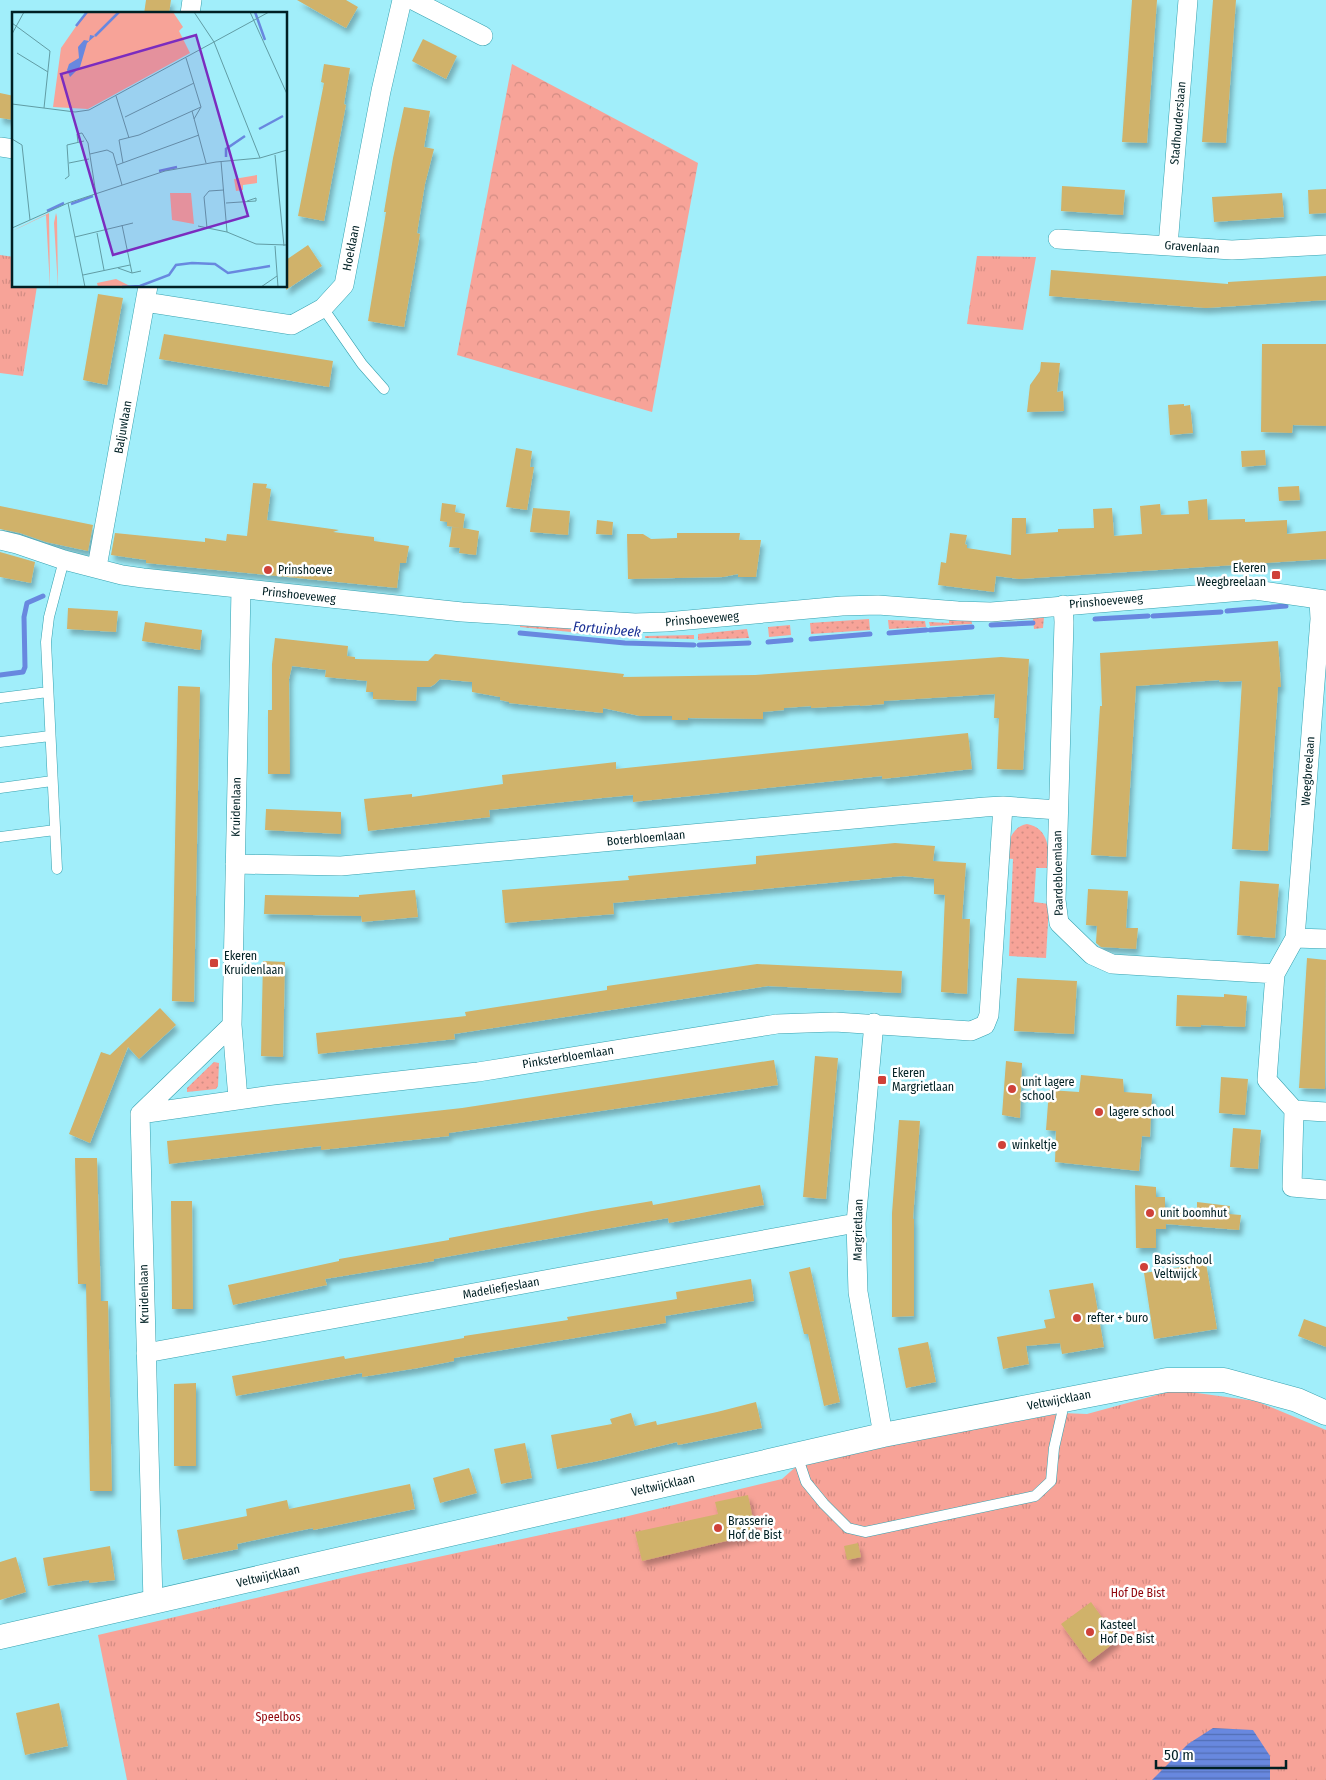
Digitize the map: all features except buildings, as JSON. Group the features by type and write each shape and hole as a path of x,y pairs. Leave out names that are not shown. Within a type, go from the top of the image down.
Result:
{"street":[{"name":"Hoeklaan","path":"146,294 292,325 323,308 344,285 381,91 402,0"},
{"path":"414,0 483,36"},
{"name":"Stadhouderslaan","path":"1168,246 1188,0"},
{"name":"Gravenlaan","path":"1058,239 1232,250 1326,245"},
{"name":"Baljuwlaan","path":"97,567 146,294"},
{"name":"Prinshoeveweg","path":"0,540 18,544 64,560 136,577 462,612 635,623 878,605 958,611 1064,614 1255,590 1322,602"},
{"name":"Kruidenlaan","path":"238,1100 232,1024 241,588"},
{"name":"Weegbreelaan","path":"1294,1110 1267,1080 1275,974 1295,938 1322,602"},
{"name":"Paardebloemlaan","path":"1064,614 1056,900 1059,923 1092,955 1112,964 1275,974"},
{"name":"Boterbloemlaan","path":"234,864 341,866 1003,806 1058,810"},
{"name":"Pinksterbloemlaan","path":"140,1114 238,1100 478,1072 777,1024 874,1023 971,1031 985,1026 989,1015 1003,806"},
{"path":"1295,938 1326,940"},
{"name":"Margrietlaan","path":"874,1023 856,1223 858,1292 883,1434"},
{"path":"140,1114 232,1024"},
{"path":"1326,1112 1294,1110 1292,1188 1326,1190"},
{"name":"Kruidenlaan","path":"140,1114 153,1602"},
{"name":"Madeliefjeslaan","path":"146,1353 856,1223"},
{"name":"Veltwijcklaan","path":"0,1637 883,1434 1167,1380 1224,1380 1297,1400 1326,1413"}],"lane":[{"path":"323,308 362,364 384,388"},
{"path":"57,869 46,642 49,617 64,560"},
{"path":"0,698 48,692"},
{"path":"0,742 50,736"},
{"path":"0,788 52,781"},
{"path":"0,837 55,830"},
{"path":"797,1454 806,1482 824,1504 848,1528 865,1532 1035,1496 1051,1481 1054,1448 1062,1413 1061,1399"}],"green space":[{"path":"512,64 698,163 652,412 457,355"},
{"path":"0,255 12,257 12,288 37,288 23,376 0,373"},
{"path":"977,256 1036,257 1023,330 967,324"},
{"path":"1044,617 1043,628 1034,629 1033,619 990,622 991,619"},
{"path":"949,618 971,619 972,624 930,626 929,622 949,623"},
{"path":"869,619 870,630 811,634 810,623"},
{"path":"888,620 925,621 926,627 889,629"},
{"path":"520,624 571,627 571,632 520,627"},
{"path":"790,625 791,635 769,637 768,627"},
{"path":"576,627 625,630 625,637 575,633"},
{"path":"747,629 749,638 698,640 698,634"},
{"path":"694,635 694,639 645,638 645,636"},
{"path":"1022,825 1034,826 1044,835 1049,854 1050,868 1036,868 1034,902 1049,904 1046,958 1009,956 1013,859 1005,858 1011,836"},
{"path":"214,1062 219,1063 218,1086 216,1089 187,1092 187,1088"},
{"name":"Hof De Bist","path":"1175,1390 1256,1401 1326,1430 1326,1780 127,1780 98,1635 359,1574 620,1518 782,1479 799,1464 883,1446 1062,1413 1087,1414"}],"water":[{"path":"1213,1728 1253,1730 1270,1756 1270,1780 1152,1780 1188,1744"}],"waterway":[{"name":"Fortuinbeek","path":"0,675 23,672 25,667 24,617 27,603 43,596"},
{"name":"Fortuinbeek","path":"1227,611 1286,606"},
{"name":"Fortuinbeek","path":"1153,616 1221,612"},
{"name":"Fortuinbeek","path":"1095,619 1148,616"},
{"name":"Fortuinbeek","path":"991,625 1033,623"},
{"name":"Fortuinbeek","path":"930,630 972,627"},
{"name":"Fortuinbeek","path":"889,633 926,630"},
{"name":"Fortuinbeek","path":"520,633 625,643 694,645"},
{"name":"Fortuinbeek","path":"811,639 870,634"},
{"name":"Fortuinbeek","path":"768,642 791,640"},
{"name":"Fortuinbeek","path":"699,645 749,643"}],"place":[{"name":"Prinshoeve","path":"268,570"},
{"name":"Ekeren Weegbreelaan","path":"1276,575"},
{"name":"Ekeren Kruidenlaan","path":"214,963"},
{"name":"Ekeren Margrietlaan","path":"882,1080"},
{"name":"unit lagere school","path":"1012,1089"},
{"name":"lagere school","path":"1099,1112"},
{"name":"winkeltje","path":"1002,1145"},
{"name":"unit boomhut","path":"1150,1213"},
{"name":"Basisschool Veltwijck","path":"1144,1267"},
{"name":"refter + buro","path":"1077,1318"},
{"name":"Brasserie Hof de Bist","path":"718,1528"},
{"name":"Kasteel Hof De Bist","path":"1090,1632"}],"park label":[{"name":"Speelbos","path":"278,1717"}]}
